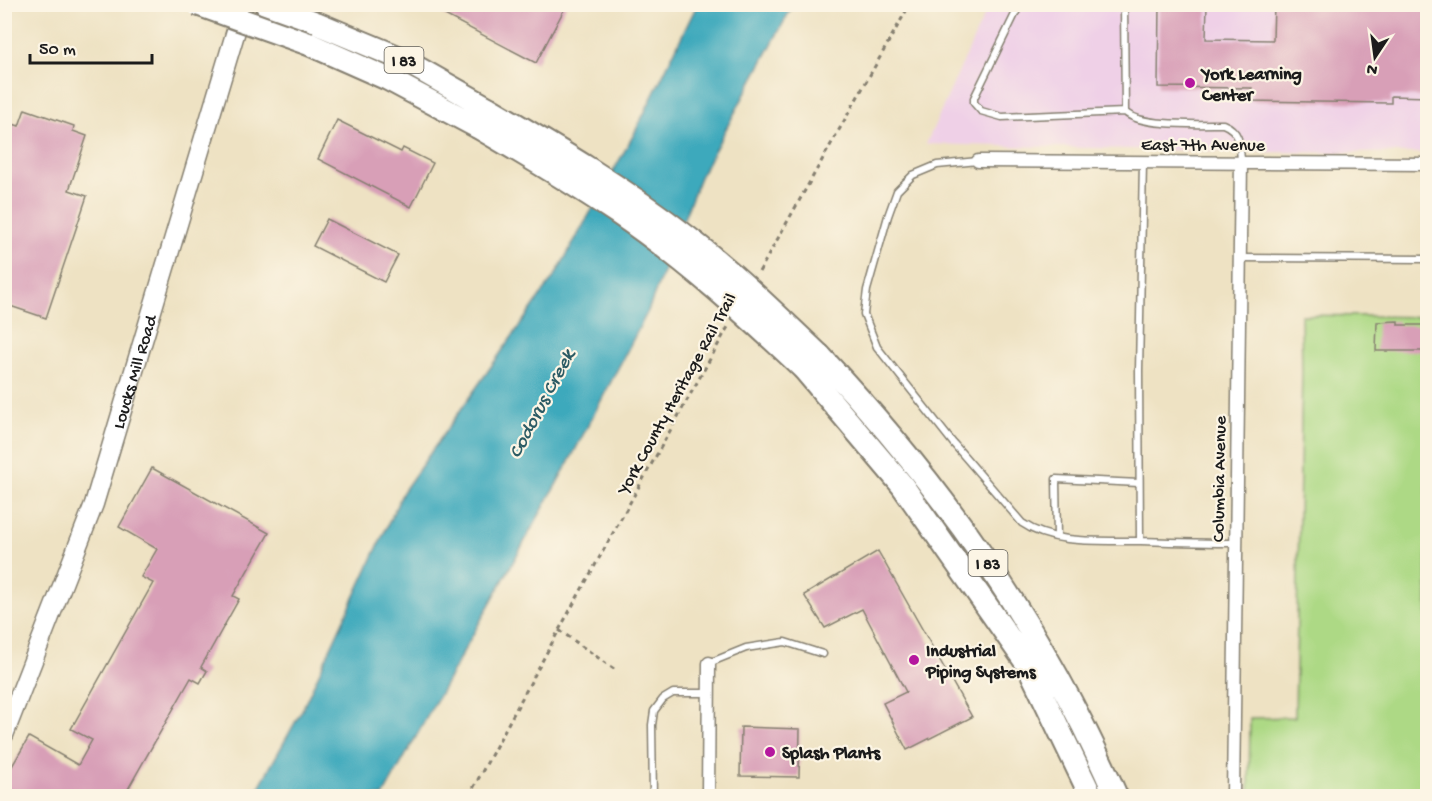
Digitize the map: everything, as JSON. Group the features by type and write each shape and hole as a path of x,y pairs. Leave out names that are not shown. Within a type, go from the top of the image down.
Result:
{"highway":[{"name":"I 83","path":"197,4 309,44 483,118 587,166 688,237 776,313 902,485 1028,665 1090,796"},
{"name":"I 83","path":"266,4 400,58 483,118"},
{"name":"I 83","path":"812,363 868,407 911,458 978,547 1030,628 1058,677 1116,796"}],"street":[{"name":"Loucks Mill Road","path":"4,735 94,504 244,4"},
{"name":"East 7th Avenue","path":"978,161 1428,164"},
{"name":"Columbia Avenue","path":"1233,796 1241,162"},
{"path":"708,796 709,663"}],"lane":[{"path":"1020,4 974,98 974,103 981,111 1002,117 1125,112 1144,122 1223,124 1229,127 1240,142 1241,162"},
{"path":"1124,4 1125,112"},
{"path":"978,161 937,165 913,175 897,191 867,290 864,314 877,348 953,443 1022,523 1032,530 1057,537 1086,540 1235,543"},
{"path":"1140,541 1139,371 1143,162"},
{"path":"1240,258 1428,259"},
{"path":"1057,537 1056,479 1139,483"},
{"path":"709,663 746,648 784,642 823,654"},
{"path":"653,796 652,725 654,711 663,699 673,693 709,693"}],"path":[{"name":"York County Heritage Rail Trail","path":"755,279 909,4"},
{"name":"York County Heritage Rail Trail","path":"469,796 732,320"},
{"path":"559,630 614,669"}],"shaded area":[{"name":"York Learning Center","path":"989,5 1427,5 1427,153 1256,152 926,144"}],"green space":[{"path":"1301,315 1427,317 1427,796 1249,796 1250,718 1295,717 1302,372"}],"water":[{"name":"Codorus Creek","path":"697,5 793,5 700,177 648,311 571,458 383,796 254,796 302,710 403,492 556,274 634,134"}],"building":[{"path":"424,4 567,4 536,63"},
{"path":"1159,4 1207,4 1206,39 1273,40 1274,4 1428,4 1428,97 1391,96 1391,103 1251,101 1252,88 1158,87"},
{"path":"25,109 74,126 73,131 87,136 69,190 87,196 46,318 4,304 4,121 19,126"},
{"path":"337,120 401,152 403,148 433,163 411,207 318,159"},
{"path":"327,219 398,255 384,282 313,246"},
{"path":"1398,321 1398,325 1428,325 1428,351 1376,351 1377,322"},
{"path":"152,468 269,533 233,596 239,599 201,667 207,671 200,683 191,678 124,796 4,796 4,780 29,737 78,765 92,740 71,729 153,583 141,577 157,549 119,527"},
{"name":"Industrial Piping Systems","path":"878,551 972,717 907,750 883,703 906,692 862,609 825,628 804,595"},
{"name":"Splash Plants","path":"741,727 800,729 799,777 740,776"}],"place":[{"name":"York Learning Center","path":"1190,83"},
{"name":"Industrial Piping Systems","path":"914,660"},
{"name":"Splash Plants","path":"770,752"}]}
